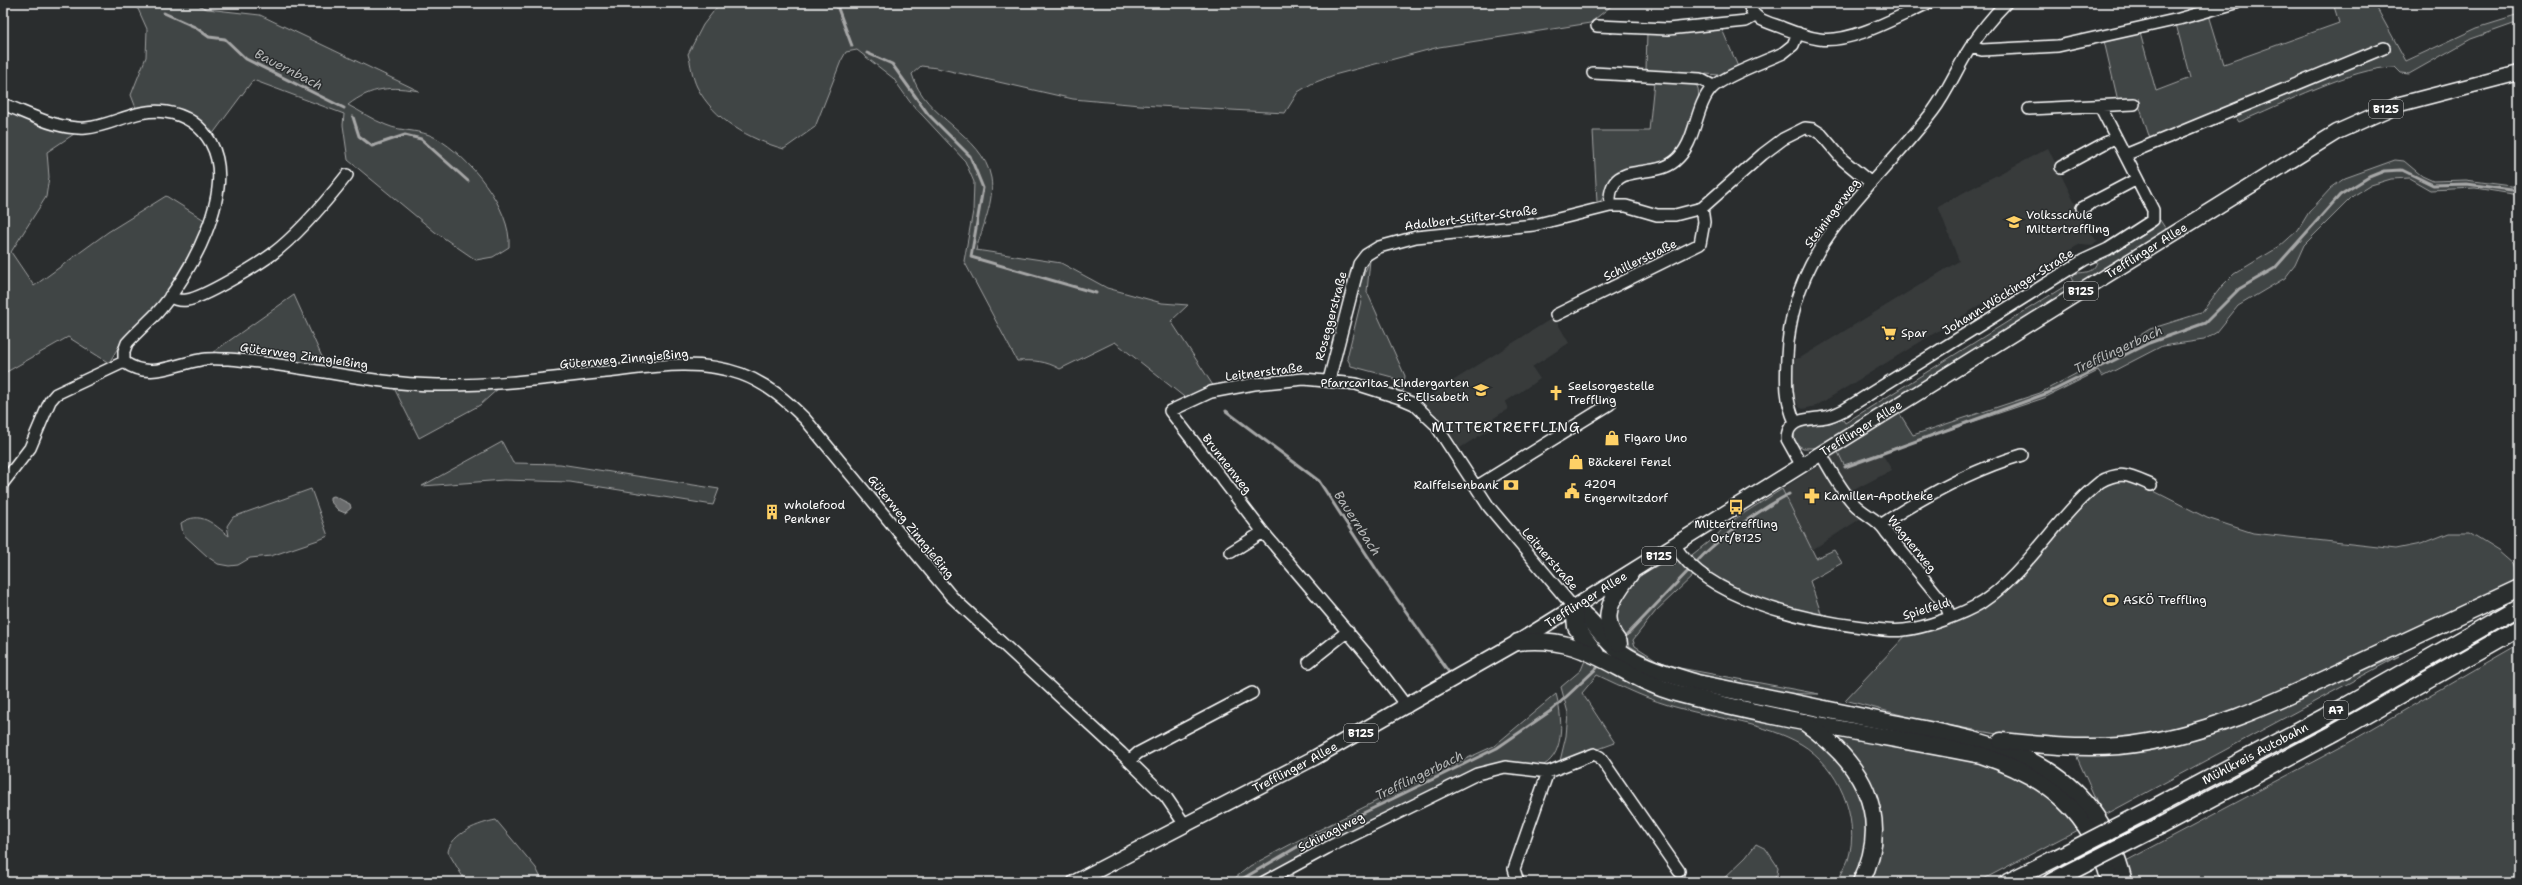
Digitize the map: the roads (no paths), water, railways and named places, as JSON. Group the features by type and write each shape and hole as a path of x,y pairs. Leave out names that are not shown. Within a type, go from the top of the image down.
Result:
{"highway":[{"path":"1630,574 1614,596 1608,617 1614,636 1638,661"},
{"path":"1574,608 1586,614 1613,646 1624,654 1662,672 1697,683 1976,740 2077,748 2120,746 2177,736 2256,711 2519,588"},
{"name":"Mühlkreis Autobahn","path":"2008,882 2151,809 2342,707 2519,607"},
{"path":"1574,608 1576,627 1598,656"},
{"name":"Mühlkreis Autobahn","path":"2051,882 2160,826 2343,728 2519,628"},
{"path":"1518,642 1545,641 1566,644 1598,656 1625,672 1674,692 1981,755 2023,771 2063,798 2077,814 2097,842 2110,882"},
{"path":"1800,719 1842,753 1853,766 1869,798 1873,834 1871,852 1861,882"},
{"path":"1976,740 2023,756 2070,786 2090,809 2106,834 2118,859 2124,882"}],"main road":[{"name":"Trefflinger Allee","path":"1075,882 1184,822 1407,707 1518,642 1675,546 2337,132 2380,111 2426,96 2519,73"}],"street":[{"path":"1749,3 1755,16 1798,33 1819,39 1840,38 1869,29 1928,3"},
{"name":"Steiningerweg","path":"1796,422 1788,404 1786,387 1788,337 1797,294 1819,249 1871,183 1933,111 1971,47 2006,3"},
{"path":"1971,47 1982,50 2058,46 2179,19 2236,3"},
{"path":"1597,26 1668,29 1746,21 1755,16"},
{"path":"1610,206 1611,189 1619,178 1668,165 1680,155 1705,99 1713,86 1783,53 1793,45 1798,33"},
{"path":"2125,155 2384,48"},
{"path":"1593,73 1700,79 1713,86"},
{"path":"3,104 43,121 66,127 87,128 149,112 179,115 199,126 207,137 218,160 220,171 217,201 200,245 170,296 127,343 124,351 124,362 56,394 50,401 30,448 3,483"},
{"path":"2029,109 2134,104"},
{"name":"Johann-Wöckinger-Straße","path":"1796,422 1832,415 1844,410 2084,260 2149,224 2154,217 2153,210 2100,106"},
{"name":"Adalbert-Stifter-Straße","path":"1363,259 1379,247 1397,240 1436,234 1534,226 1610,206 1626,206 1657,215 1675,215 1702,208 1763,154 1783,139 1805,128 1813,129 1821,134 1843,160 1871,183"},
{"path":"2061,167 2116,137"},
{"path":"170,296 176,300 188,300 209,291 271,256 317,210 347,175"},
{"path":"2082,208 2137,179"},
{"name":"Schillerstraße","path":"1556,315 1700,244 1704,222 1702,208"},
{"name":"Roseggerstraße","path":"1329,380 1350,294 1363,259"},
{"name":"Güterweg Zinngießing","path":"124,362 133,369 153,372 201,360 228,359 398,382 438,385 516,382 674,365 720,368 741,374 774,392 805,418 952,597 1129,761 1166,798 1184,822"},
{"name":"Leitnerstraße","path":"1170,411 1211,392 1272,382 1329,380 1383,392 1414,404 1435,424 1476,487 1504,525 1555,583 1574,608"},
{"path":"1476,487 1610,404"},
{"name":"Brunnenweg","path":"1170,411 1263,532 1348,631 1407,707"},
{"path":"1796,422 1789,429 1787,439 1802,466"},
{"name":"Wagnerweg","path":"1821,454 1854,504 1882,524 1886,532 1946,606 1950,616"},
{"path":"1882,524 1949,484 1988,466 2022,455"},
{"name":"Spielfeld","path":"1675,546 1685,560 1715,583 1774,609 1835,623 1905,630 1950,616 1981,603 1996,591 2100,482 2111,475 2121,474 2150,486"},
{"path":"1231,552 1263,532"},
{"path":"1309,662 1348,631"},
{"path":"1129,761 1138,753 1252,693"},
{"path":"1518,882 1514,869 1548,772 1594,754 1600,757 1679,871"},
{"name":"Schinaglweg","path":"1264,882 1314,854 1477,774 1505,767 1548,772"}],"waterway":[{"path":"836,3 852,46"},
{"name":"Bauernbach","path":"164,13 195,27 209,37 225,39 246,59 344,108"},
{"path":"867,53 892,64 928,114 970,156 983,188 971,257 1096,293"},
{"name":"Bauernbach","path":"353,117 359,136 372,146 405,135 421,139 468,181"},
{"name":"Trefflingerbach","path":"1845,467 2048,393 2149,343 2205,323 2239,289 2275,268 2340,195 2369,177 2384,171 2402,170 2433,185 2467,184 2519,191"},
{"name":"Bauernbach","path":"1226,411 1319,481 1378,572 1448,671"},
{"name":"Trefflingerbach","path":"1695,564 1726,535 1765,508 1789,494"},
{"name":"Trefflingerbach","path":"1627,635 1691,568"},
{"name":"Trefflingerbach","path":"1237,882 1316,836 1497,748 1552,710 1597,668"}],"place":[{"name":"Volksschule Mittertreffling","path":"2014,222"},
{"name":"Spar","path":"1889,333"},
{"name":"Pfarrcaritas Kindergarten St. Elisabeth","path":"1481,390"},
{"name":"Seelsorgestelle Treffling","path":"1556,393"},
{"name":"Figaro Uno","path":"1612,438"},
{"name":"Bäckerei Fenzl","path":"1576,462"},
{"name":"Raiffeisenbank","path":"1511,485"},
{"name":"4209 Engerwitzdorf","path":"1572,491"},
{"name":"Kamillen-Apotheke","path":"1812,496"},
{"name":"Mittertreffling Ort/B125","path":"1736,507"},
{"name":"wholefood Penkner","path":"772,512"},
{"name":"ASKÖ Treffling","path":"2111,600"}],"district":[{"name":"MITTERTREFFLING","path":"1506,427"}]}
